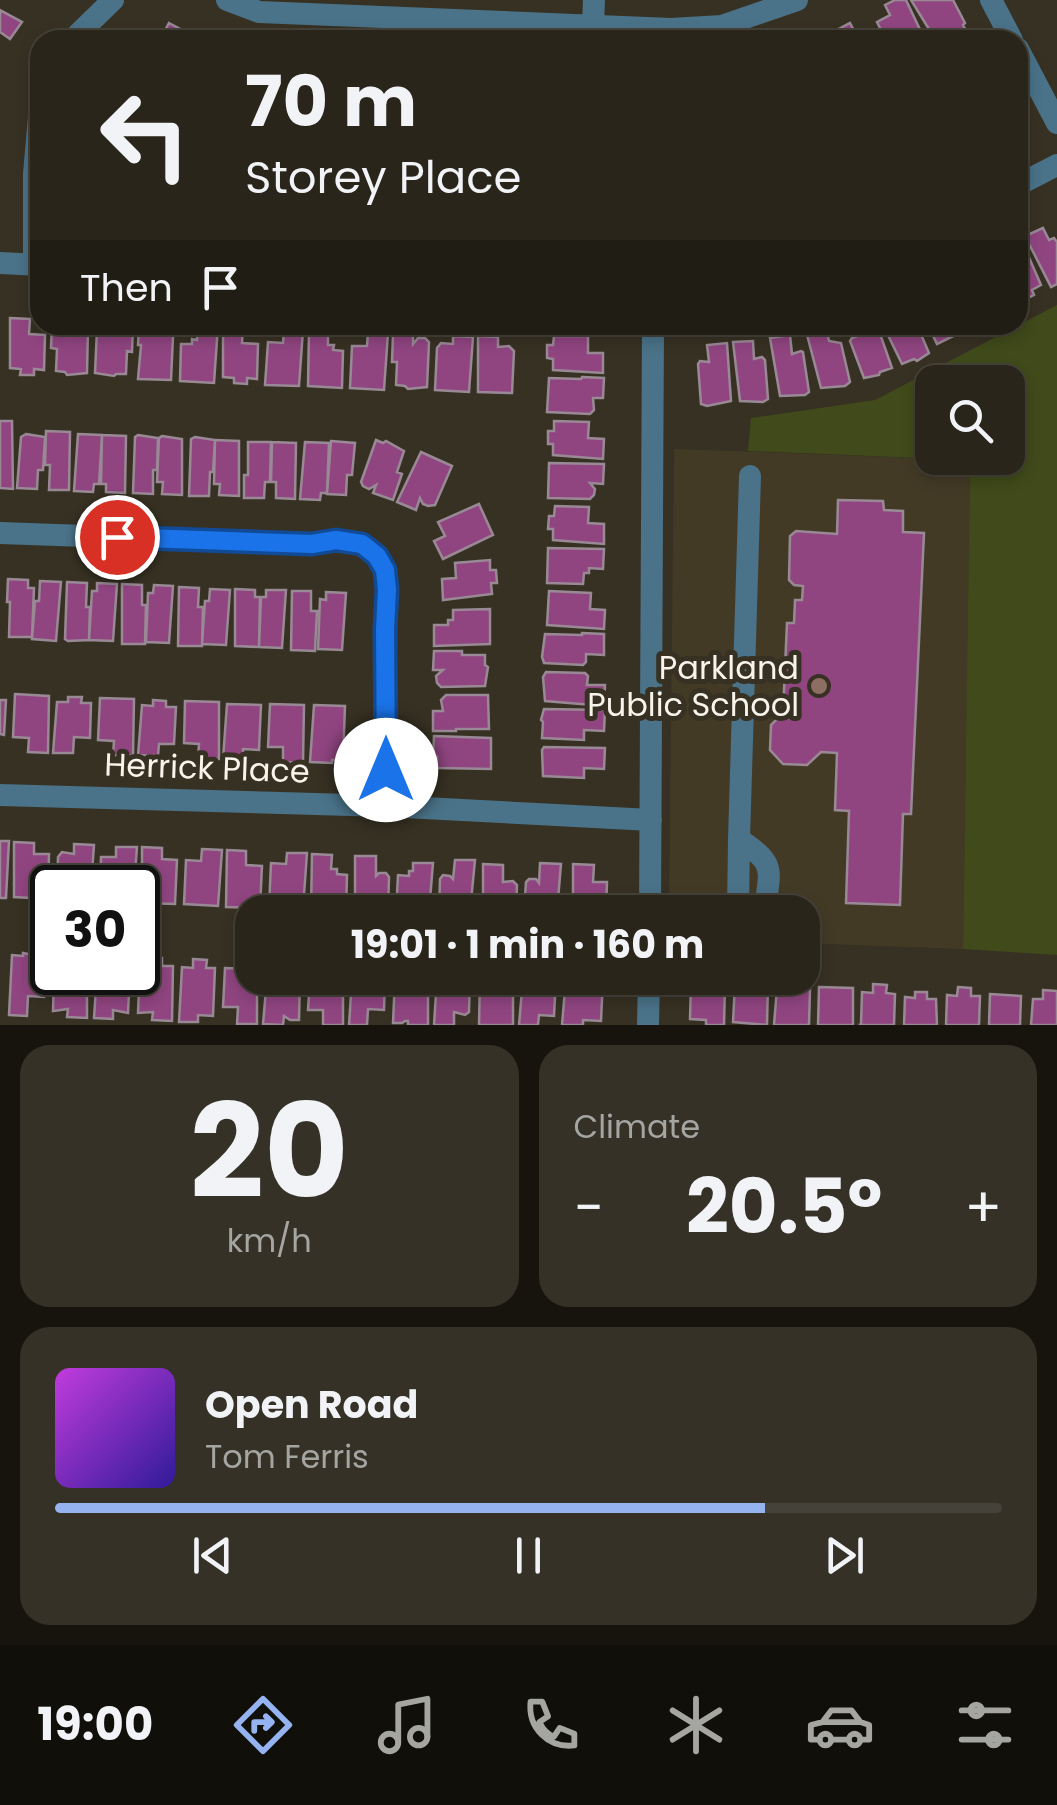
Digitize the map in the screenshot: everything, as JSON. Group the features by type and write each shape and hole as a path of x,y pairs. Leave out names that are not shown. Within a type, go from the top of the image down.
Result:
{"street":[{"path":"82,30 113,0"},
{"path":"227,0 259,12 671,29 722,26 797,0"},
{"path":"593,26 594,0"},
{"path":"991,0 1007,30"},
{"path":"1028,69 1057,123"},
{"path":"1028,180 1057,164"},
{"path":"0,264 30,265"},
{"path":"650,895 653,335"},
{"path":"738,895 750,476"},
{"path":"0,533 312,544 336,540 362,544 377,556 385,570 387,590 386,806"},
{"name":"Herrick Place","path":"0,795 386,806 651,820"},
{"path":"738,839 762,855 769,868 767,895"},
{"path":"648,1025 649,995"}],"shaded area":[{"name":"Parkland Public School","path":"674,449 915,458 915,475 970,475 963,949 820,944 820,895 669,895"}],"green space":[{"path":"1057,305 1057,955 963,949 970,475 1025,475 1025,365 942,365 1000,335 1028,335 1028,320"},
{"path":"915,379 915,458 748,451 751,418 875,400"}],"building":[{"path":"906,0 920,30 881,30 877,22 890,15 885,5"},
{"path":"911,0 953,0 966,30 929,30"},
{"path":"0,10 22,22 10,39 0,32"},
{"path":"1043,228 1049,240 1054,238 1057,242 1057,284 1051,287 1028,235"},
{"path":"1028,255 1041,285 1032,290 1034,295 1028,298"},
{"path":"10,318 30,319 29,334 45,335 44,370 34,369 34,375 20,375 21,369 10,368"},
{"path":"52,335 88,335 87,373 67,375 56,371 57,349 51,348"},
{"path":"97,335 133,335 126,374 95,373"},
{"path":"138,335 172,335 171,380 138,379"},
{"path":"197,335 217,335 214,383 180,381 181,344 197,340"},
{"path":"223,335 242,335 242,343 258,344 257,379 247,378 247,384 223,377"},
{"path":"284,335 303,335 299,386 265,385 268,342 283,343"},
{"path":"309,335 328,335 328,345 343,351 342,388 308,386"},
{"path":"368,335 388,335 384,390 350,388 352,346 367,346"},
{"path":"393,335 413,335 413,344 418,338 425,338 429,342 427,387 408,389 396,385 397,362 392,362"},
{"path":"790,335 792,354 803,352 809,392 805,395 780,396 770,338"},
{"path":"807,335 828,335 829,341 841,343 850,382 821,388"},
{"path":"880,335 892,368 864,378 852,338"},
{"path":"888,335 921,335 929,353 902,364"},
{"path":"933,335 956,335 937,344"},
{"path":"453,336 473,337 469,392 435,390 437,348 441,343 453,344"},
{"path":"478,336 498,337 498,347 509,346 514,351 512,393 478,392"},
{"path":"554,336 588,336 588,353 603,353 603,373 553,370 553,359 547,358 547,345 553,345"},
{"path":"753,341 754,359 765,360 768,399 763,402 740,401 733,342"},
{"path":"727,343 731,401 701,404 698,364 709,362 707,345"},
{"path":"549,378 604,378 603,398 593,398 594,410 590,414 547,412"},
{"path":"0,421 12,421 13,489 0,488"},
{"path":"554,421 589,422 588,438 604,439 603,459 553,455 548,431 554,431"},
{"path":"46,431 70,432 69,490 49,490"},
{"path":"78,434 102,435 99,484 94,484 93,492 74,491"},
{"path":"102,435 126,436 125,493 106,492 106,484 101,484"},
{"path":"138,435 158,438 153,494 133,493"},
{"path":"162,436 182,439 182,495 162,494 163,482 157,482"},
{"path":"21,437 45,437 43,470 38,470 37,489 17,488"},
{"path":"191,439 215,440 209,496 189,496"},
{"path":"215,440 239,441 239,496 219,495 220,484 214,484"},
{"path":"376,440 404,451 397,472 402,474 393,500 373,493 376,485 369,489 361,482"},
{"path":"331,441 355,443 346,495 327,494"},
{"path":"248,442 271,442 270,482 265,482 264,498 244,498"},
{"path":"272,442 296,443 295,499 276,498 276,482 271,482"},
{"path":"305,442 329,443 327,493 321,493 320,500 300,499"},
{"path":"421,452 452,466 435,505 423,504 420,498 416,510 397,502"},
{"path":"549,463 604,464 603,484 590,483 595,489 590,499 548,498"},
{"path":"838,500 883,501 884,510 903,511 903,532 924,533 911,814 903,814 900,905 846,903 849,811 835,810 837,753 821,752 807,765 783,764 770,750 771,725 783,713 787,623 794,623 795,600 802,600 803,586 789,580 790,536 796,531 837,534"},
{"path":"479,504 493,535 443,559 434,541 445,536 438,522"},
{"path":"555,506 589,507 588,523 604,524 604,544 553,540 553,529 548,529"},
{"path":"548,548 604,549 603,569 589,568 583,584 547,583"},
{"path":"490,560 497,583 491,583 492,594 443,600 442,579 456,578 455,563"},
{"path":"8,579 28,580 28,588 34,588 32,637 9,637"},
{"path":"40,581 61,582 56,641 32,639"},
{"path":"67,582 87,583 89,640 65,639"},
{"path":"97,583 117,584 113,641 89,640 92,591 97,591"},
{"path":"122,584 142,585 145,644 122,644"},
{"path":"154,585 173,586 169,643 146,642 148,593 153,593"},
{"path":"179,587 199,588 198,607 203,607 202,646 178,646"},
{"path":"210,589 230,590 226,645 202,644 205,601 209,601"},
{"path":"235,589 255,590 255,597 260,597 259,647 235,646"},
{"path":"266,590 286,590 282,648 259,647 261,597 266,597"},
{"path":"292,591 311,591 311,611 317,611 315,651 291,650"},
{"path":"549,591 591,593 590,609 605,610 604,629 547,625"},
{"path":"326,592 346,593 342,650 318,649 320,599 326,600"},
{"path":"490,609 490,644 434,646 434,625 448,625 448,620 453,620 453,610"},
{"path":"545,634 604,634 604,655 586,654 583,665 544,663"},
{"path":"434,651 485,655 485,686 441,687 436,676 443,670 433,670"},
{"path":"546,672 585,673 587,685 605,685 604,706 545,701"},
{"path":"15,694 49,696 48,753 28,752 29,738 13,737"},
{"path":"446,695 488,695 489,729 433,731 433,711 443,711 441,700"},
{"path":"68,697 82,697 81,703 91,703 90,738 74,737 73,753 53,753 57,702 68,702"},
{"path":"100,698 134,699 133,756 113,755 114,741 98,740"},
{"path":"0,700 6,700 4,735 0,734"},
{"path":"153,700 176,707 174,744 159,744 158,756 138,755 142,705 153,706"},
{"path":"185,701 219,702 219,759 198,759 199,744 184,743"},
{"path":"227,704 261,705 259,750 243,749 243,760 223,759"},
{"path":"270,704 304,705 303,763 283,762 283,747 268,747"},
{"path":"314,705 345,706 343,760 310,762"},
{"path":"544,709 605,710 604,731 584,730 584,740 542,738"},
{"path":"434,736 491,738 491,769 437,768"},
{"path":"544,747 605,748 604,769 584,768 584,778 543,776"},
{"path":"0,841 9,841 6,898 0,898"},
{"path":"14,842 34,843 34,854 49,854 49,865 30,865 30,898 14,897"},
{"path":"74,844 94,845 93,865 58,865 62,852 74,854"},
{"path":"116,847 137,847 136,865 101,865 101,857 116,857"},
{"path":"142,847 162,848 162,859 177,860 175,904 160,904 160,865 142,865"},
{"path":"202,849 222,850 218,906 184,904 186,860 201,861"},
{"path":"227,850 246,851 246,865 262,866 261,895 235,895 235,907 226,907"},
{"path":"287,853 307,853 304,895 270,895 271,863 286,864"},
{"path":"312,854 332,855 331,869 347,875 346,895 311,895"},
{"path":"355,856 376,856 376,876 386,873 389,877 388,895 355,895"},
{"path":"455,860 475,860 472,895 440,895 443,875 453,879"},
{"path":"413,863 433,863 430,895 397,895 398,875 409,876 409,871 413,871"},
{"path":"540,863 561,864 558,895 525,895 529,879 539,883"},
{"path":"483,864 503,865 503,882 513,881 517,895 483,895"},
{"path":"573,864 594,865 593,882 607,882 607,895 573,895"},
{"path":"30,954 30,995 44,997 28,996 27,1016 9,1015 12,955"},
{"path":"162,958 162,966 173,966 172,1021 152,1020 153,1012 138,1013 139,995 160,995"},
{"path":"193,959 207,960 206,968 215,968 213,1016 198,1015 198,1022 179,1022 182,967 193,968"},
{"path":"225,968 235,968 235,995 257,995 257,1024 237,1024 238,1007 223,1007"},
{"path":"873,984 887,985 886,993 895,994 894,1025 859,1025 862,992 873,993"},
{"path":"820,987 853,988 853,1025 818,1025"},
{"path":"958,987 971,988 971,996 980,996 979,1025 946,1025 947,995 957,996"},
{"path":"1043,990 1057,991 1057,1025 1031,1025 1033,999 1043,999"},
{"path":"915,992 927,992 927,999 936,999 937,1025 904,1025 905,997 915,998"},
{"path":"990,994 1021,996 1020,1025 989,1025"},
{"path":"53,995 87,995 87,1018 67,1017 68,1009 53,1011"},
{"path":"96,995 129,995 128,1013 113,1010 113,1019 94,1018"},
{"path":"266,995 300,995 299,1020 284,1016 283,1025 263,1024"},
{"path":"309,995 343,995 343,1025 323,1025 323,1010 308,1010"},
{"path":"351,995 384,995 384,1010 368,1009 367,1025 349,1025"},
{"path":"394,995 428,995 428,1025 393,1023"},
{"path":"436,995 470,995 469,1012 454,1012 454,1025 434,1025"},
{"path":"480,995 513,995 513,1025 479,1025"},
{"path":"522,995 555,995 554,1016 539,1015 538,1025 519,1025"},
{"path":"565,995 602,995 601,1021 562,1025"},
{"path":"691,995 725,995 724,1025 706,1025 706,1020 690,1019"},
{"path":"734,995 768,995 767,1025 733,1022"},
{"path":"776,995 810,995 809,1025 774,1025"}],"place":[{"name":"Parkland Public School","path":"819,686"}],"route":[{"path":"117,537 312,544 336,540 362,544 377,556 385,570 387,590 386,770"}]}
